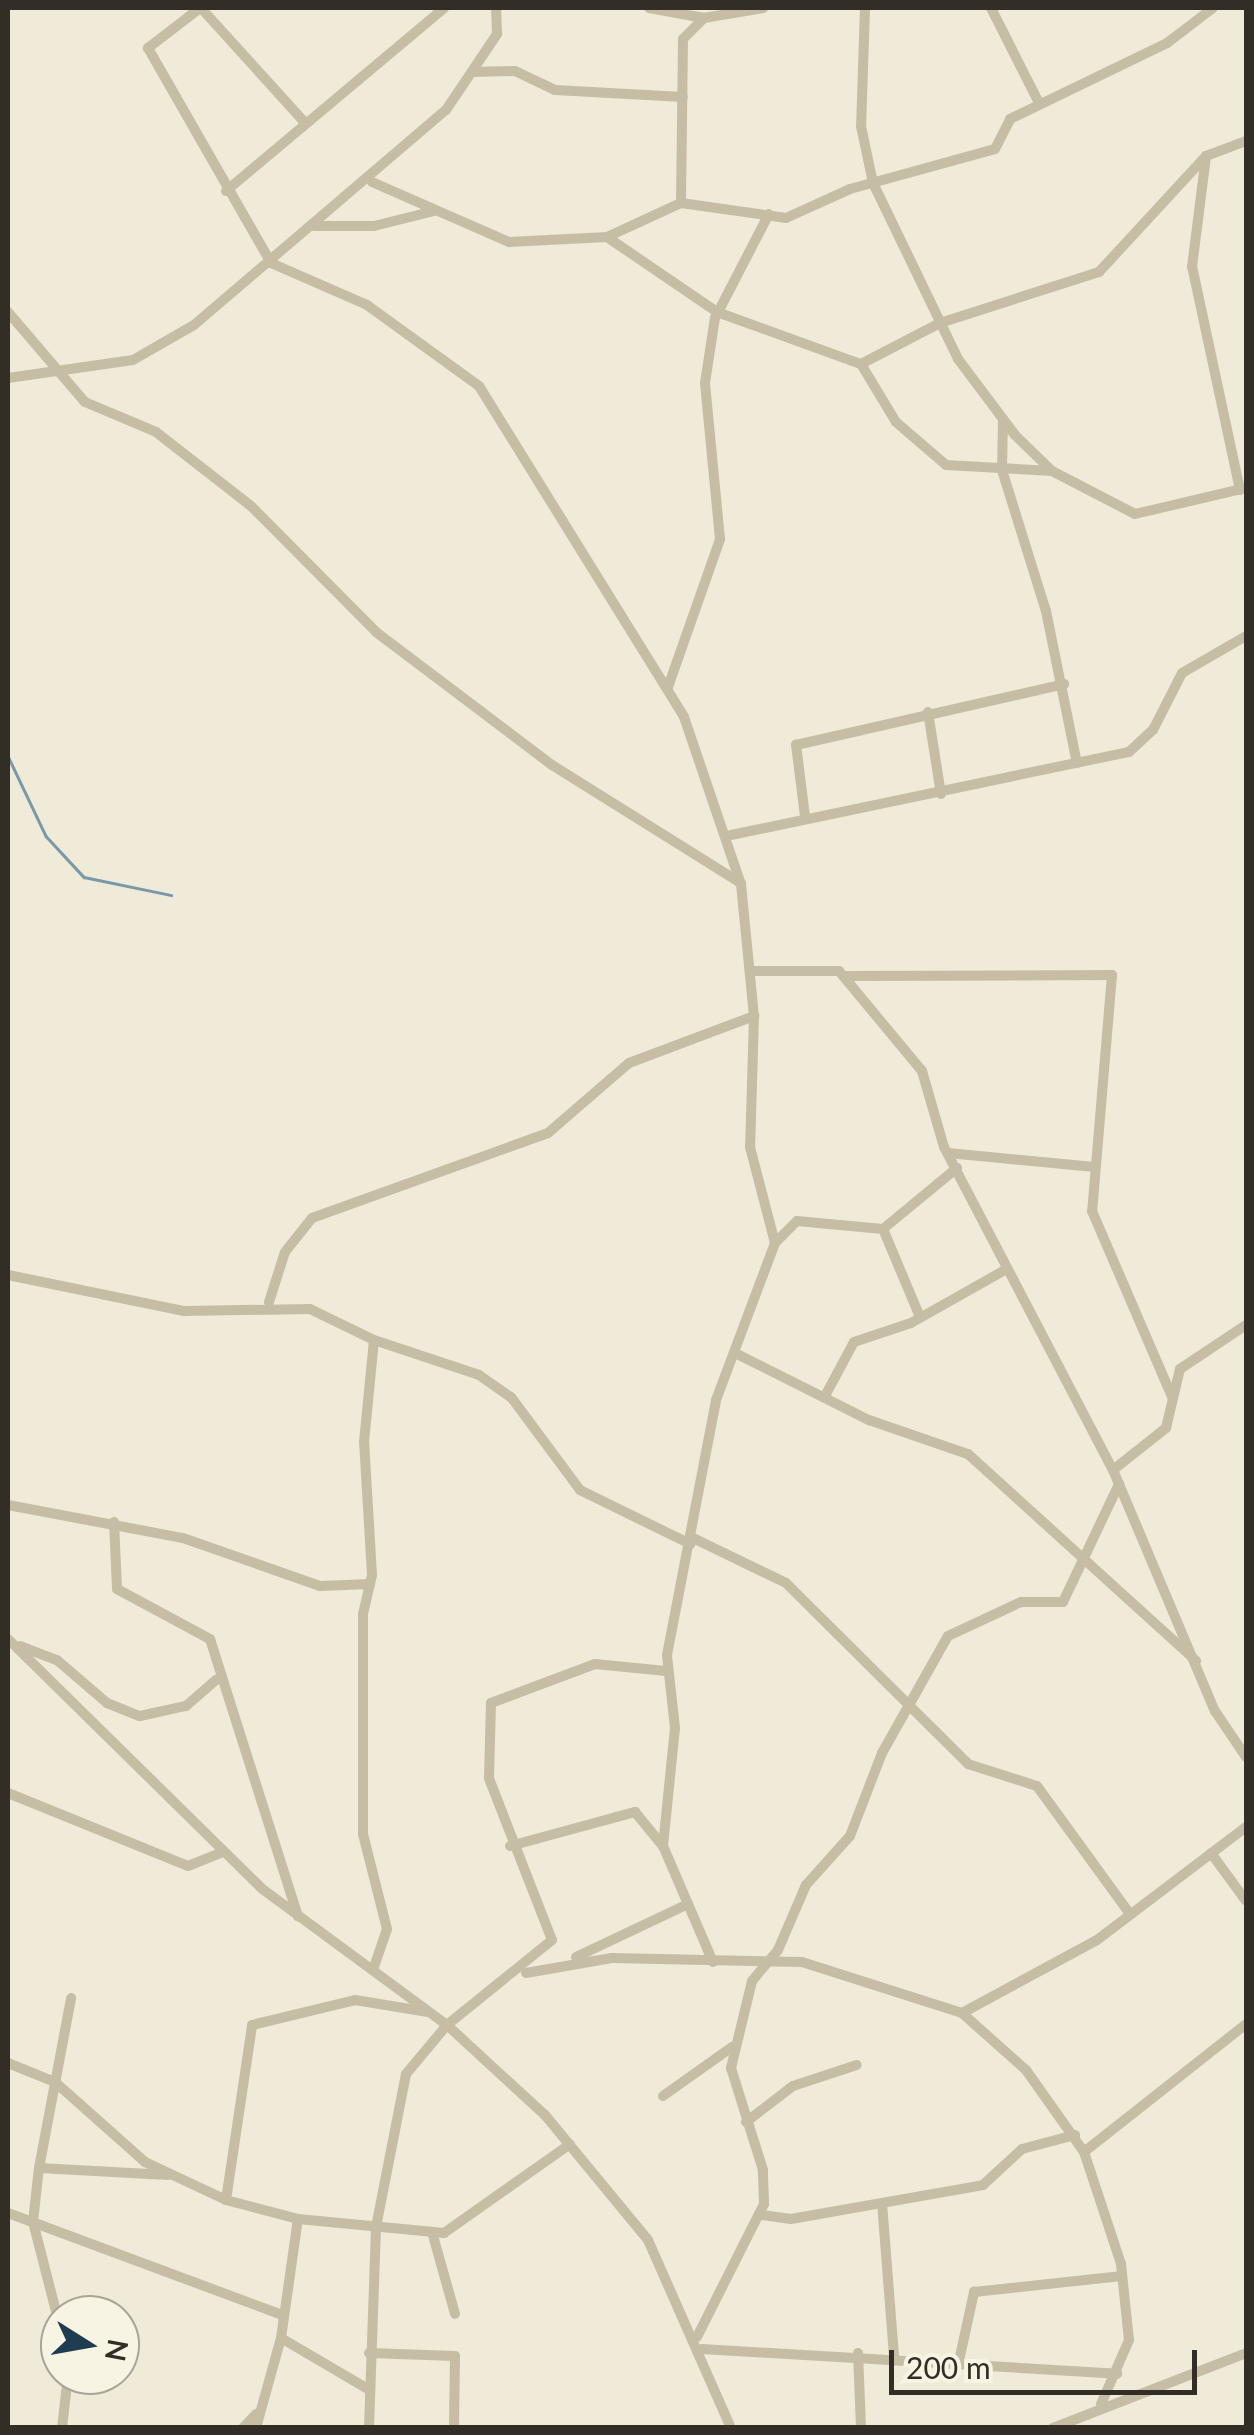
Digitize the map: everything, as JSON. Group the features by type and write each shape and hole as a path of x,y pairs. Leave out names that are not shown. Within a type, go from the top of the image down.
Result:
{"street":[{"path":"306,124 201,8 148,48 270,263 352,296 479,386 584,566 616,600 668,687 731,835 741,884 754,1016 750,1146 775,1243"},
{"path":"226,190 444,8"},
{"path":"8,378 147,356 270,263 372,182 473,72 498,34 496,8"},
{"path":"648,8 704,18 763,8"},
{"path":"865,8 861,126 873,183 940,323 1003,418 1052,471 1135,514 1243,489 1192,267 1206,156"},
{"path":"991,8 1038,102"},
{"path":"372,182 508,242 607,237 681,203 795,216 873,183 995,149 1010,119 1038,102 1167,43 1213,8"},
{"path":"681,203 684,38 704,18"},
{"path":"473,72 515,71 555,90 684,97"},
{"path":"862,364 940,323 1099,272 1206,156 1246,141"},
{"path":"314,226 374,226 435,211"},
{"path":"668,687 720,539 705,384 717,312 769,214"},
{"path":"607,237 717,312 862,364 896,422 939,461 1002,470 1052,471"},
{"path":"8,312 85,402 156,432 251,506 376,632 552,765 741,884"},
{"path":"1003,418 1002,470 1064,684 1077,763"},
{"path":"731,835 805,816 941,794 1143,744 1182,673 1246,636"},
{"path":"805,816 796,746 928,712 1064,684"},
{"path":"928,712 941,794"},
{"path":"750,971 819,966 845,976 1112,975 1094,1166 1096,1226 1172,1397"},
{"path":"845,976 922,1071 948,1153 1113,1470 1200,1666 1214,1711 1246,1758"},
{"path":"269,1302 284,1252 312,1218 548,1133 629,1063 754,1016"},
{"path":"948,1153 1094,1166"},
{"path":"663,1846 675,1715 666,1671 714,1410 775,1243 804,1218 883,1230 957,1168"},
{"path":"883,1230 920,1318"},
{"path":"825,1396 854,1342 920,1318 1007,1268"},
{"path":"8,1275 184,1311 269,1302 310,1309 374,1340 478,1375 511,1397 580,1490 786,1583 908,1712 968,1764 1038,1786 1130,1914"},
{"path":"1113,1470 1166,1428 1180,1369 1246,1324"},
{"path":"373,1970 387,1929 363,1834 370,1584 364,1442 374,1340"},
{"path":"735,1352 825,1396 968,1454 1200,1666"},
{"path":"697,2336 762,2215 764,2170 746,2122 732,2047 749,1988 770,1960 806,1884 850,1836 908,1712 955,1629 1021,1602 1059,1604 1085,1564 1119,1484"},
{"path":"8,1505 114,1522 320,1586 370,1584"},
{"path":"114,1522 112,1581 210,1639 216,1680 255,1770 298,1916"},
{"path":"11,1642 57,1660 107,1703 140,1716 186,1706 216,1680"},
{"path":"11,1642 223,1852 298,1916 448,2025 570,2144 648,2240 697,2336 731,2428"},
{"path":"368,2428 376,2227 406,2074 448,2025 548,1950 552,1933 510,1846 484,1752 493,1698 595,1664 666,1671"},
{"path":"8,1793 188,1866 223,1852"},
{"path":"510,1846 634,1812 663,1846 713,1962"},
{"path":"962,2012 1030,1983 1246,1827"},
{"path":"1211,1853 1246,1901"},
{"path":"520,1974 562,1963 688,1904"},
{"path":"562,1963 770,1960 814,1965 962,2012 1003,2044 1076,2136 1122,2276 1129,2340 1101,2404"},
{"path":"52,2295 33,2222 70,1998"},
{"path":"226,2200 252,2026 355,2000 429,2012"},
{"path":"1084,2152 1246,2024"},
{"path":"664,2096 732,2047"},
{"path":"8,2062 56,2082 170,2174 226,2200 298,2219 432,2232 464,2227 570,2144"},
{"path":"746,2122 793,2086 858,2066"},
{"path":"762,2215 882,2203 983,2185 1022,2149 1076,2136"},
{"path":"39,2168 170,2174"},
{"path":"882,2203 894,2356"},
{"path":"8,2212 282,2315"},
{"path":"256,2428 256,2413 281,2338 298,2219"},
{"path":"432,2232 455,2314"},
{"path":"959,2362 974,2292 1122,2276"},
{"path":"281,2338 368,2389"},
{"path":"702,2349 894,2356 1117,2374"},
{"path":"369,2353 455,2356 454,2428"},
{"path":"1053,2428 1101,2404 1246,2353"},
{"path":"858,2354 860,2428"},
{"path":"62,2428 66,2395"},
{"path":"243,2428 256,2413"}],"waterway":[{"path":"8,756 46,836 84,877 171,895"},
{"path":"1240,2428 1246,2424"}]}
